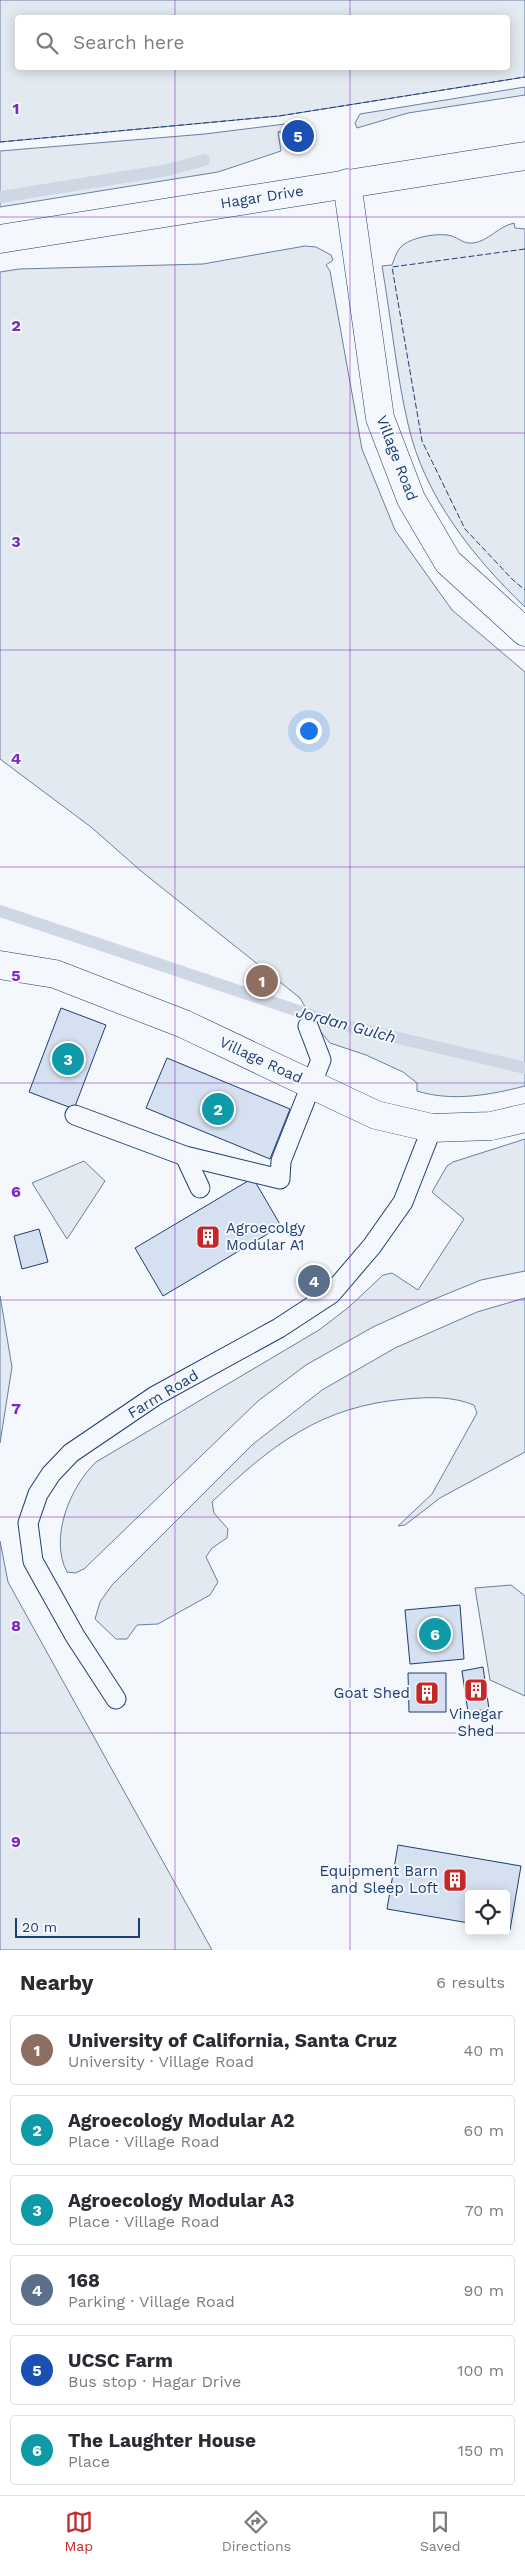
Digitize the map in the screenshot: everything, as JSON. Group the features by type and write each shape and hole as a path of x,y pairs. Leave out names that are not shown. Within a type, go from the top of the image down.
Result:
{"street":[{"name":"Hagar Drive","path":"0,239 525,156"},
{"name":"Village Road","path":"347,183 380,418 412,499 448,562 525,632"},
{"name":"Village Road","path":"0,965 55,974 184,1024 313,1083 376,1115 432,1128 491,1126 525,1118"}],"lane":[{"path":"75,1115 185,1156 280,1179 281,1161 321,1060 308,1026"},
{"name":"Farm Road","path":"116,1699 79,1643 33,1561 28,1523 38,1494 51,1474 71,1453 156,1396 279,1328 331,1294 372,1246 403,1202 432,1128"},
{"path":"185,1156 200,1188"}],"shaded area":[{"path":"0,0 525,0 525,77 279,116 0,142"},
{"path":"525,87 525,95 408,113 357,128 355,123 360,114"},
{"path":"293,123 297,127 278,132 281,151 218,172 0,207 0,151 205,134"},
{"path":"514,223 515,228 525,229 525,607 487,567 453,524 438,500 415,450 397,365 382,266 392,265 401,247 413,240 434,235 447,235 465,242 479,242"},
{"path":"305,246 316,247 331,255 333,260 326,265 330,271 362,449 395,530 452,610 525,672 525,1086 471,1096 457,1097 430,1094 417,1091 417,1083 403,1072 366,1055 330,1043 316,1026 300,998 141,871 91,827 0,759 0,272 19,269 203,264"},
{"path":"525,1139 525,1271 481,1280 432,1300 373,1327 306,1365 258,1401 84,1569 75,1573 67,1572 62,1559 61,1529 65,1514 78,1485 96,1462 319,1330 349,1307 383,1275 392,1273 418,1290 464,1219 432,1192 447,1166 453,1162"},
{"path":"84,1161 105,1181 67,1239 32,1183"},
{"path":"0,1296 12,1367 0,1443"},
{"path":"525,1298 525,1452 440,1498 405,1525 398,1526 432,1494 477,1413 474,1405 457,1400 424,1398 376,1403 348,1410 299,1432 277,1446 234,1481 212,1502 214,1513 228,1529 227,1538 212,1548 206,1557 218,1582 210,1595 158,1624 137,1625 127,1639 116,1639 95,1619 100,1602 112,1585 252,1445 322,1390 395,1348 477,1312"},
{"path":"0,1541 8,1582 212,1950 0,1950"},
{"path":"511,1585 525,1596 525,1696 490,1680 475,1588"}],"building":[{"path":"300,127 303,143 285,148 280,132"},
{"path":"61,1008 106,1025 74,1109 29,1092"},
{"path":"167,1058 290,1109 270,1159 146,1108"},
{"name":"Agroecolgy Modular A1","path":"253,1178 281,1226 163,1296 135,1248"},
{"path":"39,1229 48,1262 22,1269 14,1236"},
{"path":"460,1605 464,1659 410,1664 405,1610"},
{"name":"Vinegar Shed","path":"483,1667 489,1709 468,1712 462,1671"},
{"name":"Goat Shed","path":"408,1673 446,1673 446,1712 409,1712"},
{"name":"Equipment Barn and Sleep Loft","path":"398,1845 521,1866 510,1930 510,1890 465,1890 465,1922 387,1909"}],"waterway":[{"path":"0,197 168,170 204,160"},
{"name":"Jordan Gulch","path":"0,911 331,1022 525,1068"}],"fence":[{"path":"0,142 279,116 525,77"},
{"path":"525,249 392,267 422,441 465,529 513,580 525,590"}],"place":[{"name":"UCSC Farm","path":"298,136"},
{"name":"University of California, Santa Cruz","path":"262,981"},
{"name":"Agroecology Modular A3","path":"68,1059"},
{"name":"Agroecology Modular A2","path":"218,1109"},
{"name":"Agroecolgy Modular A1","path":"208,1237"},
{"name":"168","path":"314,1281"},
{"name":"The Laughter House","path":"435,1634"},
{"name":"Vinegar Shed","path":"476,1690"},
{"name":"Goat Shed","path":"427,1693"},
{"name":"Equipment Barn and Sleep Loft","path":"455,1880"}]}
